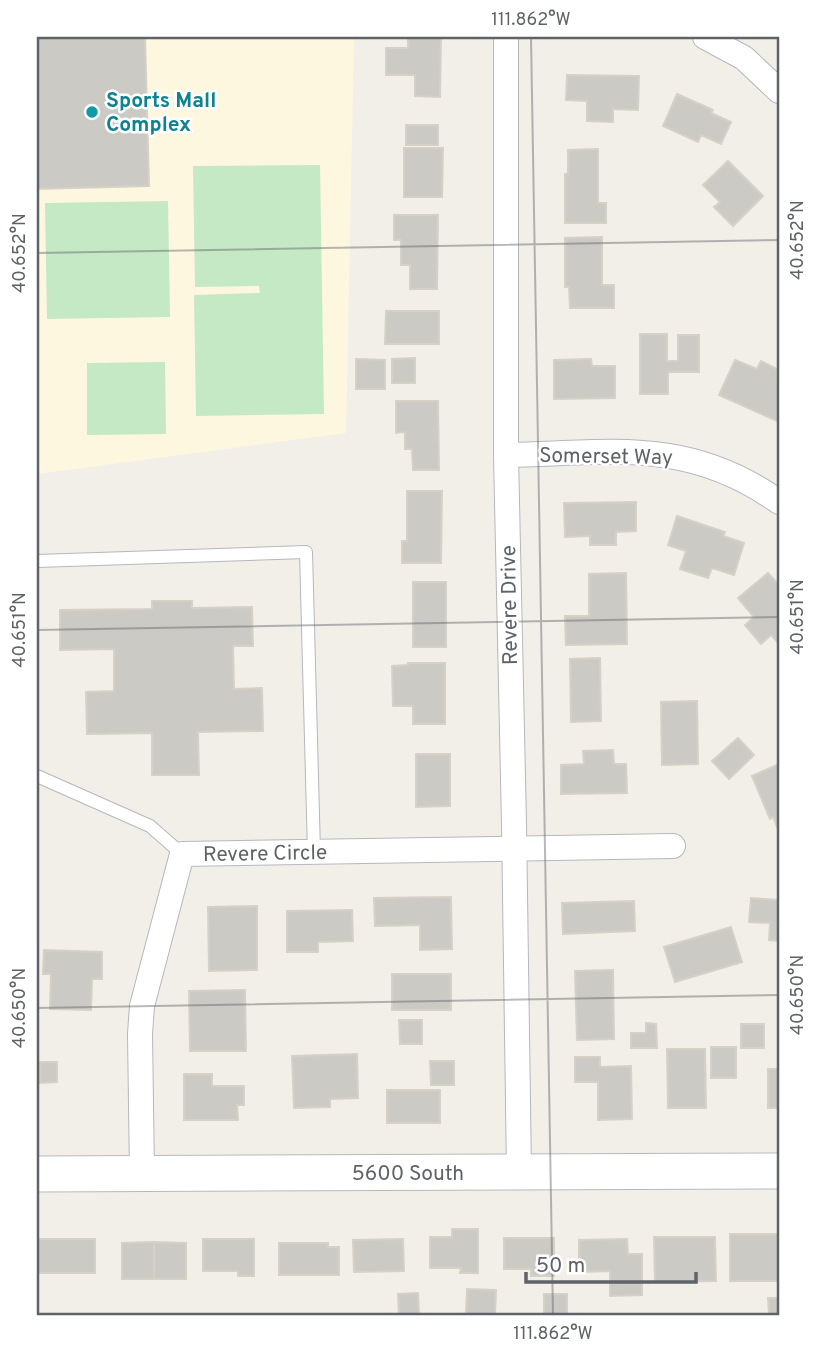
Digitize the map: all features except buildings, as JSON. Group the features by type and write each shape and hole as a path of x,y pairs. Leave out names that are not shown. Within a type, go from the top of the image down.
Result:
{"main road":[{"name":"5600 South","path":"37,1174 779,1171"}],"street":[{"name":"Revere Drive","path":"506,37 506,455 519,1172"},
{"path":"705,37 744,58 779,91"},
{"name":"Somerset Way","path":"506,455 638,452 681,457 743,479 779,502"},
{"name":"Revere Circle","path":"142,1174 142,1006 182,854 673,845"}],"lane":[{"path":"37,561 306,552 314,852"},
{"path":"37,776 150,826 182,854"}],"shaded area":[{"path":"37,37 354,37 346,433 37,474"}],"green space":[{"path":"320,165 324,414 196,416 194,295 260,293 259,286 195,287 193,166"},
{"path":"168,201 170,317 47,319 45,203"},
{"path":"165,362 166,434 87,435 87,363"}],"place":[{"name":"Sports Mall Complex","path":"92,112"}]}
